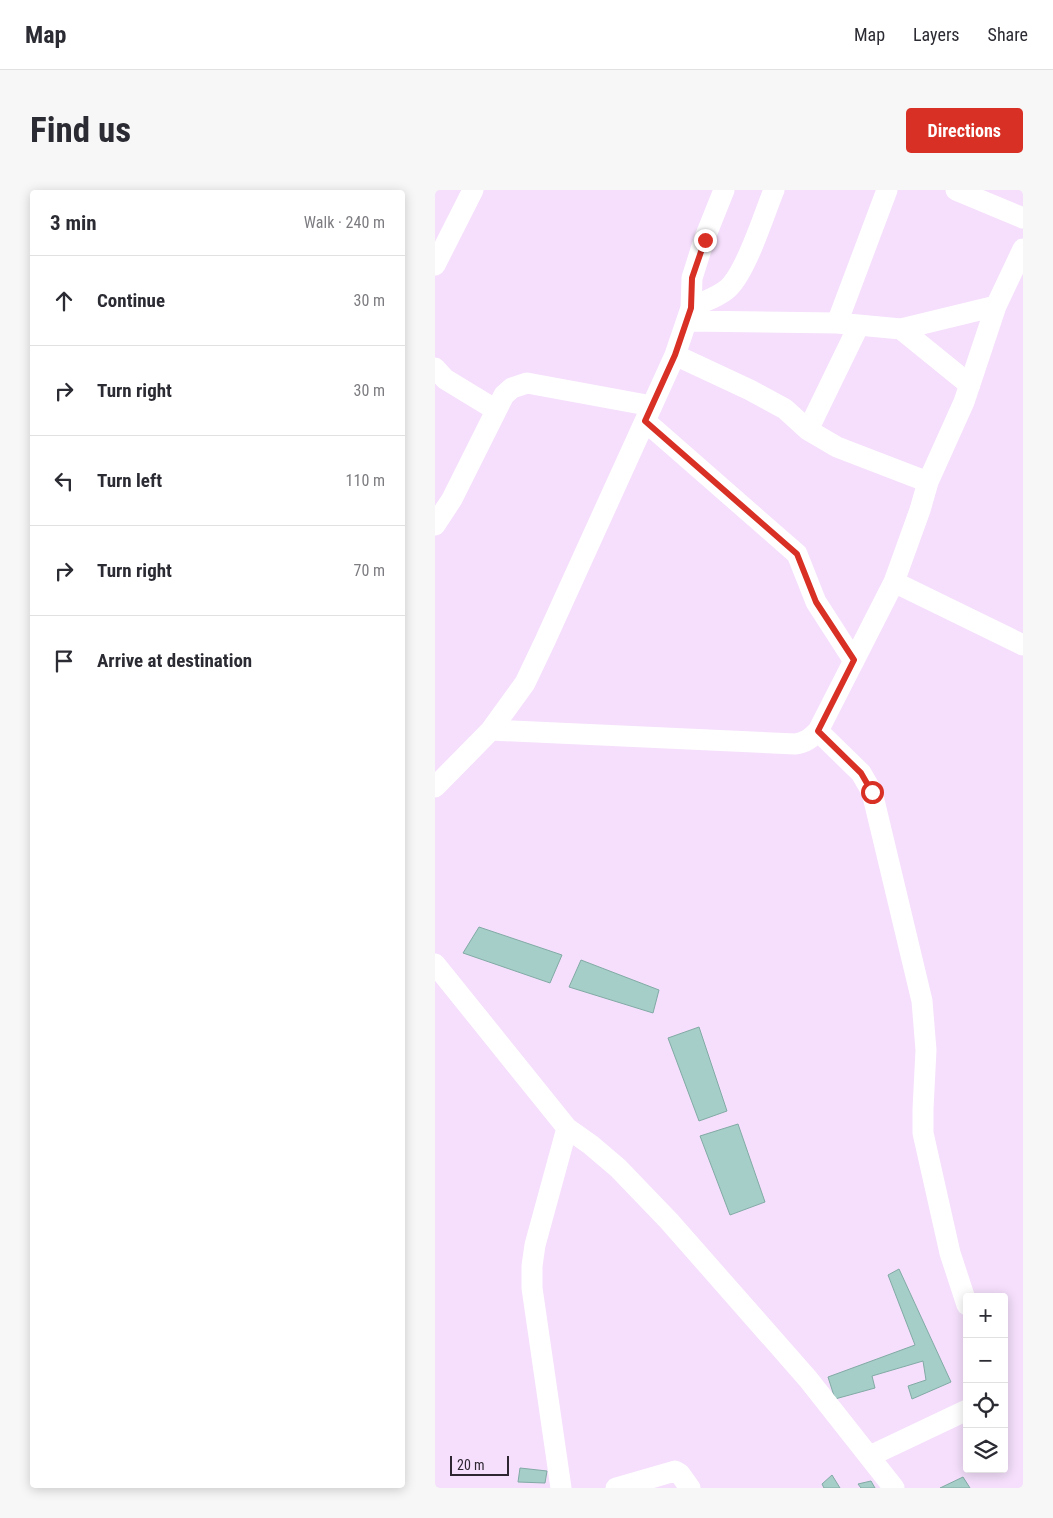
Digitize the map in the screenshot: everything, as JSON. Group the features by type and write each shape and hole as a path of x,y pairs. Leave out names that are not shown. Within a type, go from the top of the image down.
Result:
{"street":[{"path":"435,265 473,190"},
{"path":"435,787 491,730 525,683 675,355 689,314 692,278 724,190"},
{"path":"689,314 733,284 744,264 774,190"},
{"path":"837,323 887,190"},
{"path":"956,190 1023,218"},
{"path":"491,730 795,744 803,743 818,731 894,582 928,482 964,402 996,306 1023,249"},
{"path":"689,314 901,329 996,306"},
{"path":"808,430 859,325"},
{"path":"901,329 970,385"},
{"path":"675,355 785,408 808,430 837,447 928,482"},
{"path":"435,368 445,379 496,410"},
{"path":"435,525 452,499 504,395 512,388 527,383 649,414 797,554 816,602 854,660"},
{"path":"894,582 1023,645"},
{"path":"818,731 861,773 872,792 922,1001 926,1050 923,1133 949,1253 963,1293"},
{"path":"435,964 567,1128 618,1168 669,1221 808,1379 894,1488"},
{"path":"561,1488 532,1288 532,1266 535,1245 567,1128"},
{"path":"870,1456 963,1412"},
{"path":"616,1488 675,1471 680,1474 690,1488"}],"building":[{"path":"479,927 562,955 550,983 463,953"},
{"path":"581,960 659,990 653,1013 569,987"},
{"path":"699,1027 727,1111 699,1121 668,1038"},
{"path":"738,1124 765,1202 730,1215 700,1136"},
{"path":"899,1269 951,1382 912,1399 908,1386 926,1380 923,1361 872,1376 875,1388 835,1399 828,1377 915,1345 888,1275"},
{"path":"520,1468 547,1471 545,1483 518,1482"},
{"path":"832,1475 840,1488 824,1488 822,1484"},
{"path":"963,1477 970,1488 940,1488"},
{"path":"871,1481 875,1488 861,1488 858,1484"}],"route":[{"path":"705,240 692,278 691,308 675,355 645,421 797,554 816,602 854,660 818,731 861,773 872,792"}]}
